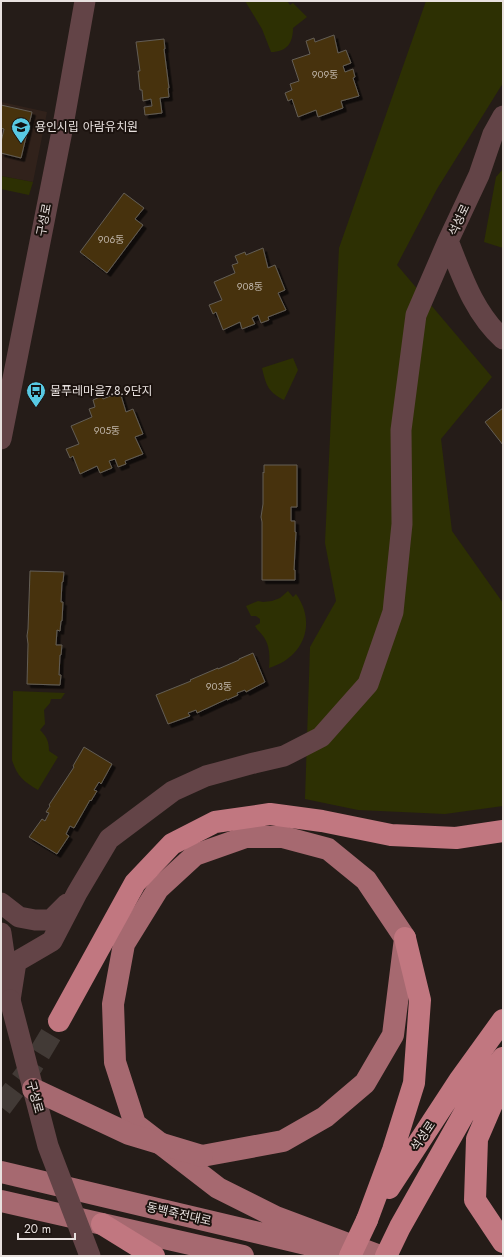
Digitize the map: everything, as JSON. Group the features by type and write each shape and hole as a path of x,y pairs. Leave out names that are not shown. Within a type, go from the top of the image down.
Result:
{"highway":[{"path":"59,1021 135,883 172,844 215,822 270,814 322,821 391,835 456,838 503,831"},
{"path":"367,1220 393,1150 414,1084 420,1000 404,938"},
{"name":"석성로","path":"350,1256 367,1220 459,1081 503,1020"},
{"name":"석성로","path":"386,1256 400,1227 474,1096 503,1058"},
{"path":"503,1083 498,1090 477,1139 475,1200 503,1242"},
{"path":"102,1224 154,1256"}],"main road":[{"path":"33,1089 129,1134 202,1156 283,1141 325,1117 365,1083 393,1035 404,938 366,880 328,849 283,837 246,837 195,855 158,889 124,944 113,1004 115,1062 135,1124 218,1188 276,1217 380,1256"},
{"name":"동백죽전대로","path":"1,1172 357,1256"},
{"path":"1,1201 243,1256"}],"street":[{"name":"구성로","path":"1,439 62,131 85,1"},
{"name":"석성로","path":"503,116 493,134 479,175 448,241 466,287 480,313 503,339"},
{"path":"10,1000 16,962 52,941 77,893 109,839 173,791 206,776 284,756 321,738 368,684 393,612 402,524 400,430 416,315 448,241"},
{"path":"1,903 18,917 35,920 51,920 77,893"},
{"name":"구성로","path":"1,933 10,1000 48,1146 90,1256"}],"shaded area":[{"name":"용인시립 아람유치원","path":"1,102 47,112 33,182 1,176"}],"green space":[{"path":"245,1 287,1 290,5 293,3 307,17 293,28 292,38 288,46 277,52 271,52 262,29"},
{"path":"426,1 503,1 503,83 437,189 397,265 492,377 441,439 452,531 503,603 503,806 445,814 358,810 305,799 310,647 336,601 325,543 339,248"},
{"path":"503,169 503,248 484,242 496,177"},
{"path":"1,176 33,182 29,195 1,189"},
{"path":"293,358 298,370 284,400 274,394 268,387 262,368"},
{"path":"288,591 293,597 296,594 306,616 304,638 291,656 281,663 269,668 267,643 255,626 260,623 260,619 256,616 251,616 246,606 258,601 272,601 280,598"},
{"path":"13,691 65,693 61,699 51,699 50,703 44,710 45,724 40,730 47,740 49,751 58,757 38,790 21,778 12,760"}],"building":[{"path":"334,35 338,53 346,50 351,63 343,66 345,72 353,69 355,77 353,78 359,96 341,101 343,108 318,117 316,110 298,117 292,99 288,101 285,93 292,90 290,84 299,81 292,60 310,54 306,41 314,38 315,42"},
{"path":"164,39 169,97 160,98 162,113 145,115 144,107 152,106 151,99 143,101 142,90 140,90 138,71 140,71 136,42"},
{"path":"1,105 32,112 21,158 1,153 1,142 4,129 1,128"},
{"path":"124,193 144,208 135,219 143,225 107,273 80,252"},
{"path":"263,248 268,268 275,265 285,290 278,293 286,310 268,317 269,320 261,323 258,315 252,318 255,324 242,329 240,322 223,330 216,312 213,314 209,305 222,300 214,282 235,273 232,265 238,263 235,256 245,252 246,255"},
{"path":"120,392 126,412 133,409 143,434 135,437 143,454 125,461 126,464 118,467 115,459 109,461 112,468 100,473 97,466 80,474 73,456 70,458 66,449 79,444 71,426 92,417 89,409 95,407 93,400 102,396 103,399"},
{"path":"503,408 503,445 485,422"},
{"path":"264,465 297,465 297,507 291,507 291,521 295,521 296,532 294,570 295,580 262,580 261,517 263,504"},
{"path":"30,571 64,572 61,602 63,602 62,621 60,631 57,630 56,645 62,645 59,675 61,675 60,685 27,684 27,636"},
{"path":"253,653 265,682 246,692 245,690 237,693 238,695 197,713 196,710 188,713 190,716 168,724 156,695"},
{"path":"84,747 112,764 101,784 99,782 94,790 97,791 74,828 70,826 66,834 69,836 57,854 29,837 42,819 45,821 49,813 46,812 50,806 49,805 74,767 73,766"}],"tunnel":[{"path":"1,1107 32,1066 59,1021"}],"place":[{"name":"용인시립 아람유치원","path":"21,144"},
{"name":"물푸레마을7.8.9단지","path":"36,408"}]}
